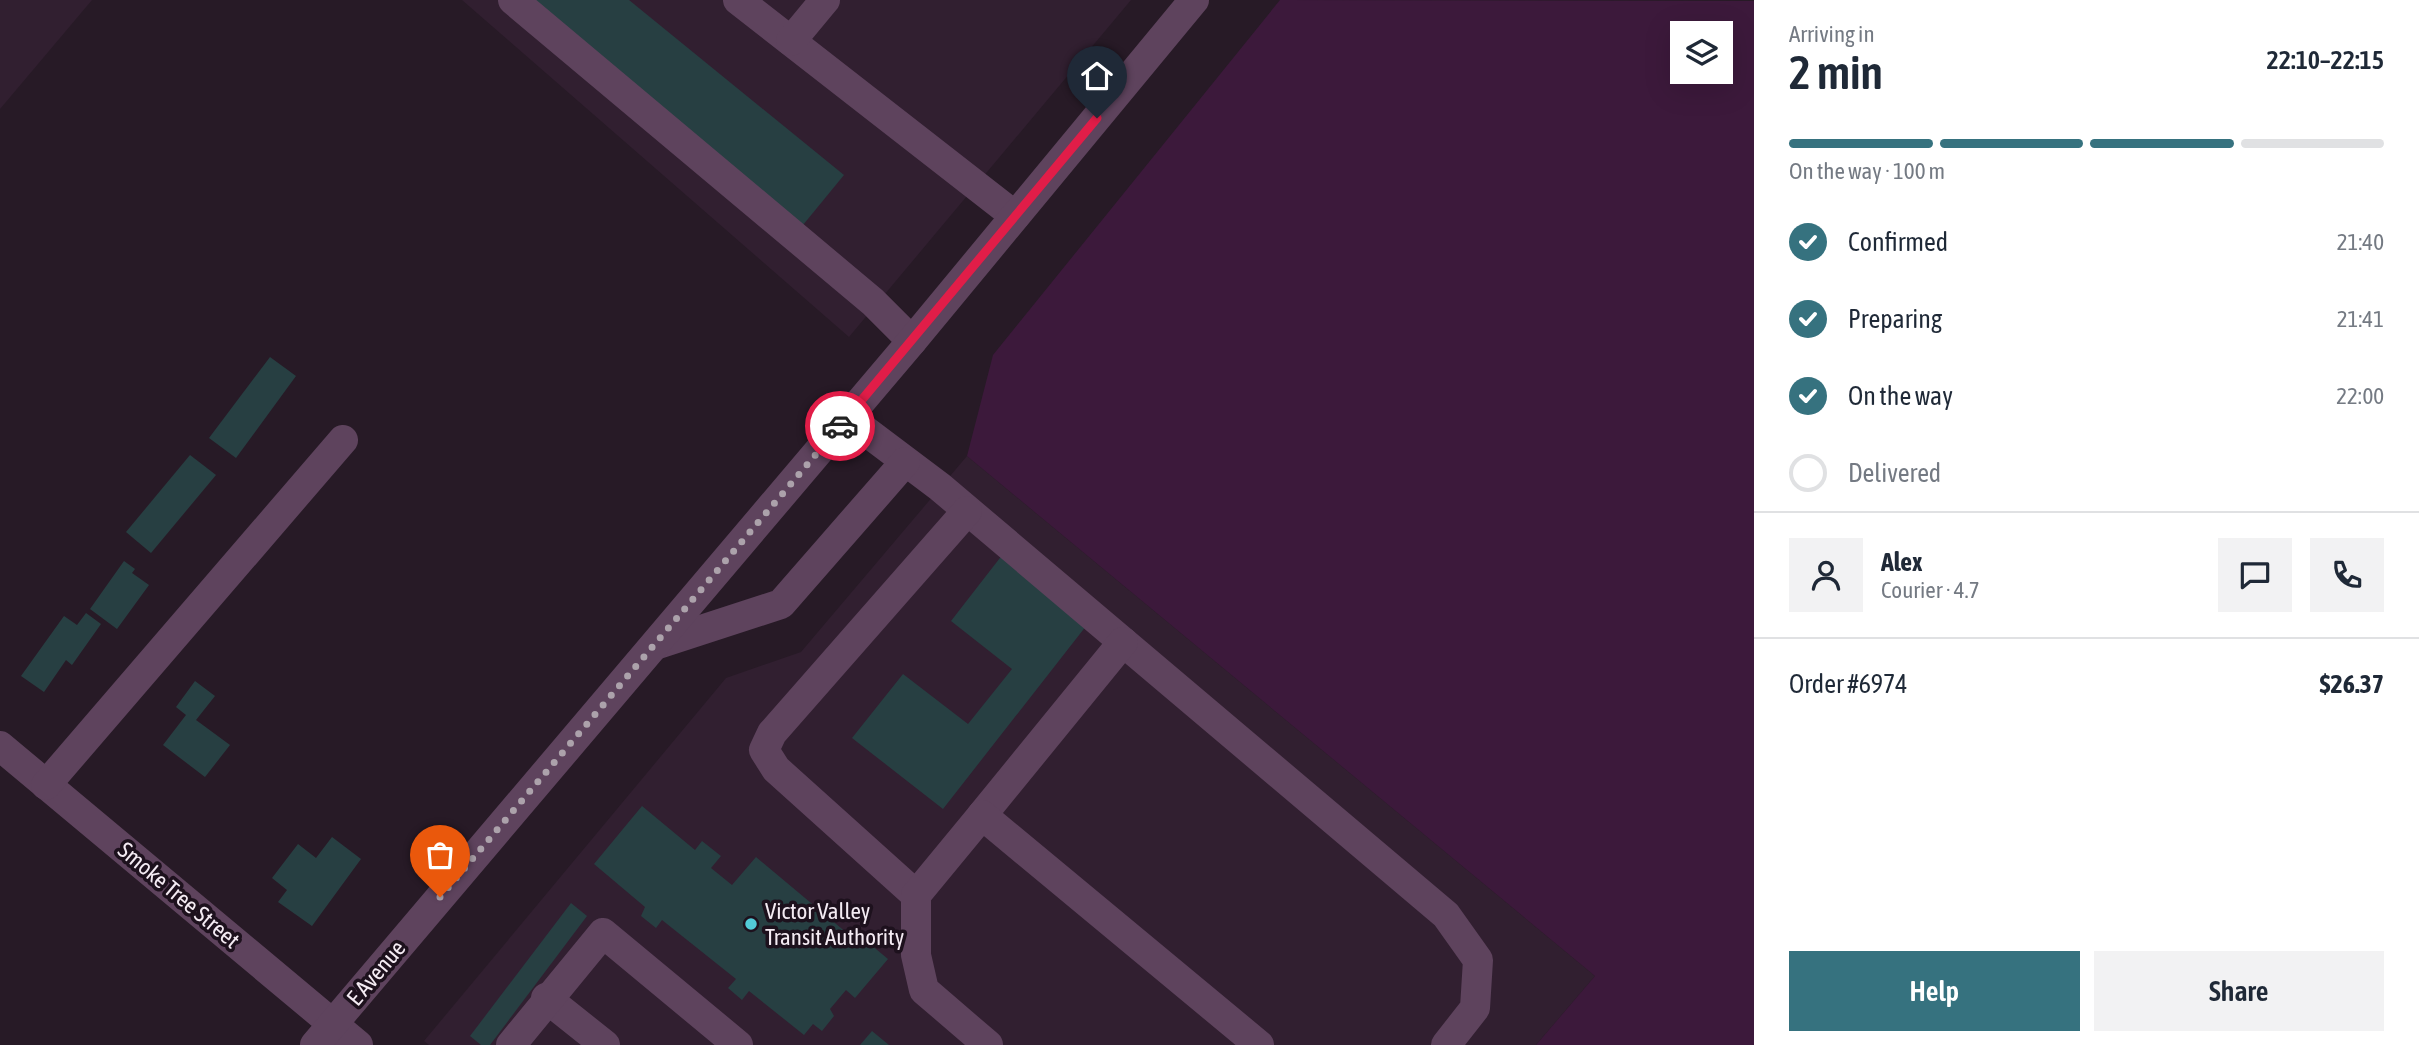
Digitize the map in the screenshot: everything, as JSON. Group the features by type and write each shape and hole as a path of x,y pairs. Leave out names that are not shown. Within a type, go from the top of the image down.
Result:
{"street":[{"path":"513,0 873,302 912,341"},
{"path":"738,0 1015,216"},
{"path":"791,41 825,0"},
{"name":"E Avenue","path":"324,1034 912,341 1194,0"},
{"path":"847,417 967,510 1446,915 1478,960 1475,1008 1446,1045"},
{"path":"46,785 343,440"},
{"path":"654,645 781,604 905,462"},
{"path":"916,895 776,769 764,750 772,733 967,510"},
{"path":"988,1045 924,989 916,956 916,895 1123,642"},
{"name":"Smoke Tree Street","path":"0,746 324,1034 358,1045"},
{"path":"982,815 1259,1045"},
{"path":"511,1045 546,998 603,933 738,1045"},
{"path":"546,998 605,1045"}],"shaded area":[{"path":"0,0 92,0 0,109"},
{"path":"462,0 1131,0 849,337"},
{"path":"1280,0 1754,1 1754,1045 1536,1045 1595,976 967,456 993,355"},
{"path":"967,456 1595,976 1536,1045 429,1045 424,1041 726,678 801,652"}],"building":[{"path":"534,0 629,0 844,175 803,225"},
{"path":"270,357 296,376 236,458 209,438"},
{"path":"190,455 216,475 151,553 126,532"},
{"path":"1003,554 1090,621 943,809 852,738 903,674 968,724 1012,669 951,621"},
{"path":"124,561 135,569 132,573 149,585 117,629 90,609"},
{"path":"86,613 101,624 72,665 66,660 44,692 21,676 64,616 77,625"},
{"path":"195,681 215,696 196,720 230,745 205,777 163,745 186,715 176,707"},
{"name":"Victor Valley Transit Authority","path":"642,806 695,850 702,841 721,856 711,868 732,885 756,857 860,944 864,939 888,959 855,998 846,990 830,1009 834,1016 822,1031 813,1024 804,1035 749,991 742,1000 728,988 736,979 662,920 656,928 641,916 645,907 594,864"},
{"path":"332,837 361,859 312,926 278,902 287,890 272,878 298,844 316,858"},
{"path":"571,903 587,916 490,1045 481,1045 470,1036"},
{"path":"872,1031 889,1045 860,1045"}],"way so far":[{"path":"440,897 840,426"}],"place":[{"name":"Victor Valley Transit Authority","path":"751,924"}],"route":[{"path":"840,426 1097,118"}]}
